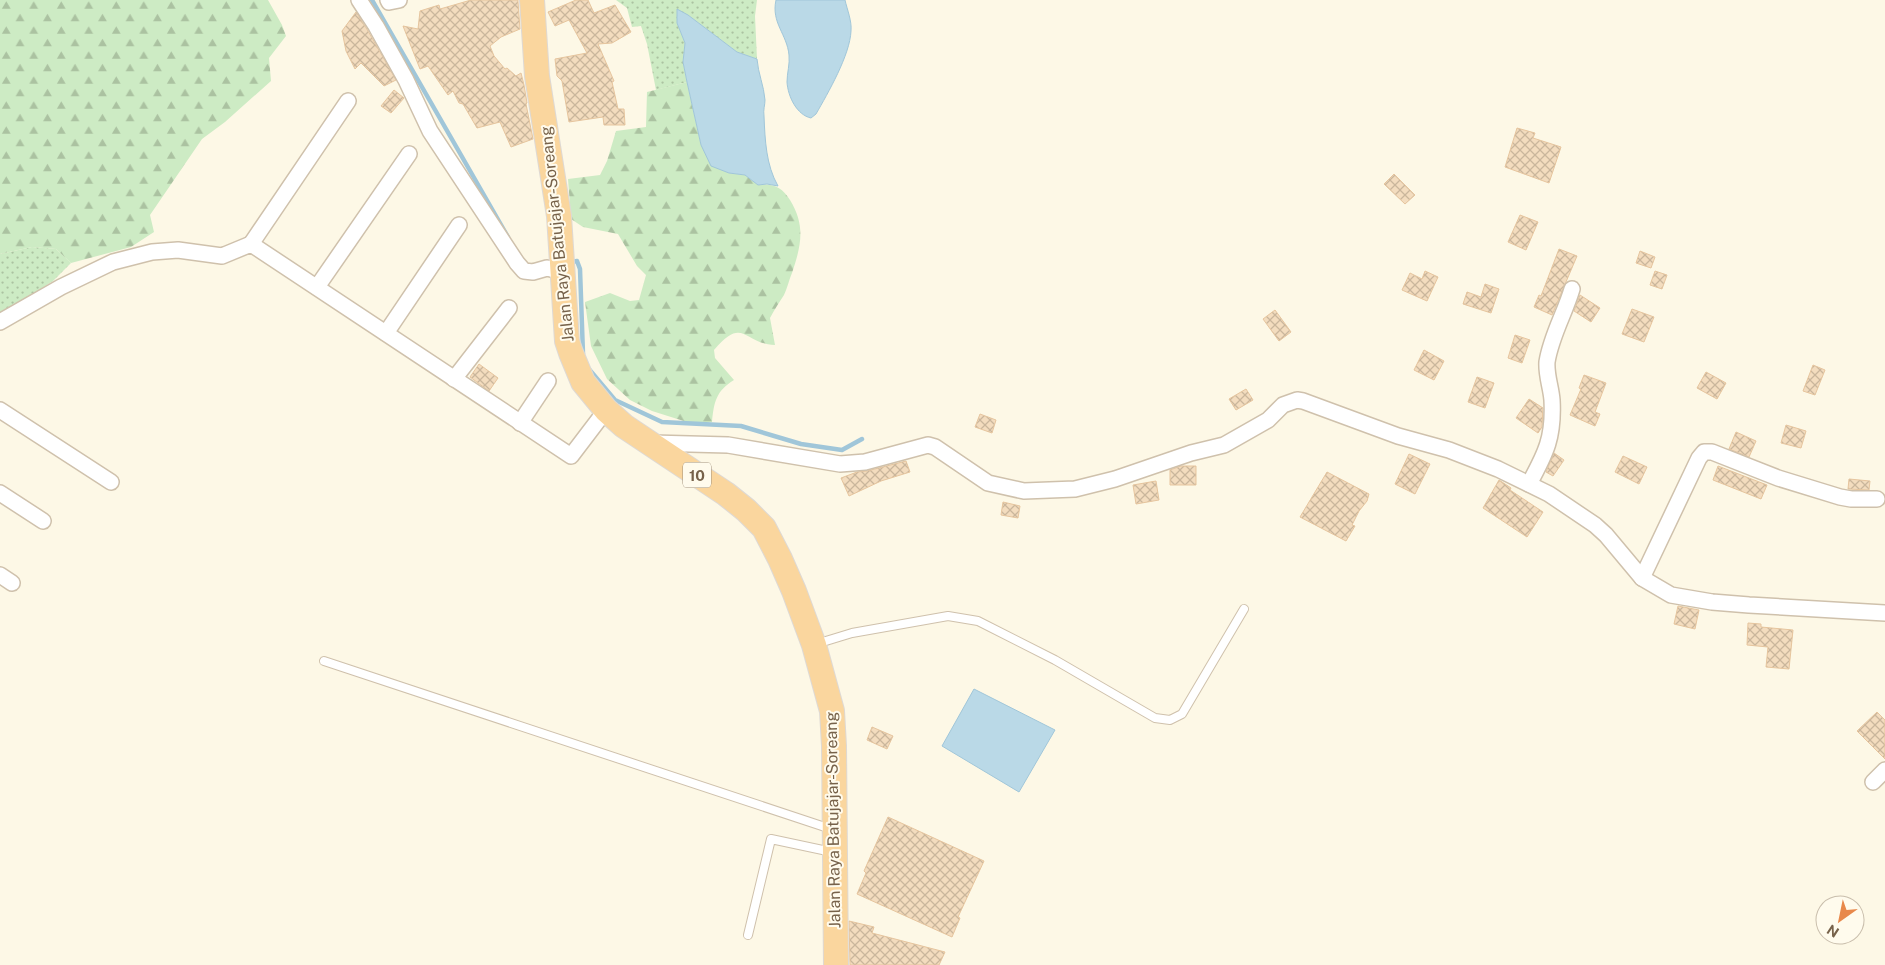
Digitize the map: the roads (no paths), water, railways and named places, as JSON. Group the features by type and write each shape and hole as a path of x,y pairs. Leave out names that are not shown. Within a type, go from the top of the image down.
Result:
{"highway":[{"name":"Jalan Raya Batujajar-Soreang","path":"532,0 536,60 559,216 567,341 570,353 583,382 606,410 624,426 726,494 764,528 794,591 814,645 832,711 836,965"}],"street":[{"path":"358,0 376,26 402,73 430,131 517,263 524,271 533,272 547,268 563,272"},
{"path":"388,0 389,2 399,0"},
{"path":"0,322 61,287 113,262 152,252 178,250 222,256 251,244 348,101"},
{"path":"317,288 409,154"},
{"path":"386,333 459,225"},
{"path":"251,244 571,456 606,410"},
{"path":"1529,484 1546,452 1550,440 1552,400 1547,360 1572,289"},
{"path":"454,379 509,308"},
{"path":"520,423 548,381"},
{"path":"649,443 728,445 840,464 865,462 928,445 936,446 988,483 996,486 1024,491 1075,489 1115,479 1191,453 1224,445 1268,420 1283,405 1297,400 1398,436 1449,450 1498,468 1556,498 1606,535 1642,578 1671,595 1712,602 1885,613"},
{"path":"0,410 111,482"},
{"path":"1642,578 1699,458 1707,451 1778,478 1840,497 1877,499"},
{"path":"0,493 43,521"},
{"path":"1873,782 1885,770"}],"lane":[{"path":"814,645 852,633 948,616 978,620 1055,660 1155,718 1170,720 1182,714 1244,608"},
{"path":"324,661 835,841"},
{"path":"748,935 771,839 835,841"}],"water":[{"path":"776,0 845,0 851,27 850,41 838,74 816,114 811,118 801,113 789,94 787,82 789,55 777,22"},
{"path":"677,9 688,15 737,52 757,59 765,100 764,114 767,152 771,170 778,186 758,185 745,175 729,173 711,166 701,145 687,82 683,62 685,43 677,23"},
{"path":"974,689 1055,730 1019,792 942,746"}],"waterway":[{"path":"372,0 508,237"},
{"path":"572,262 577,261 580,269 583,354"},
{"path":"588,368 615,400 662,422 741,426 801,444 842,450 862,439"}]}
